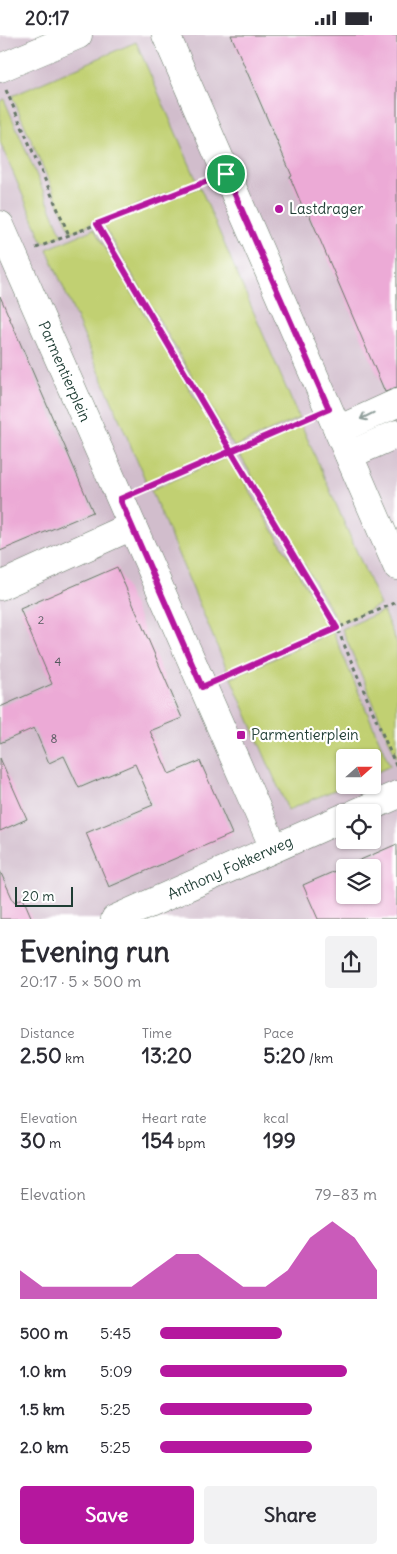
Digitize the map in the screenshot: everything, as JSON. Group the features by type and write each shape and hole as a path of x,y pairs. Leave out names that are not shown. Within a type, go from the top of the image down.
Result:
{"street":[{"path":"2,76 78,35"},
{"path":"166,35 397,566"},
{"name":"Parmentierplein","path":"0,225 274,849"},
{"path":"333,419 397,403"},
{"path":"349,455 397,434"},
{"path":"0,585 132,526"},
{"path":"376,804 397,795"},
{"name":"Anthony Fokkerweg","path":"115,919 336,821"}],"path":[{"path":"2,76 69,235"},
{"path":"14,257 226,174"},
{"path":"97,224 337,628 397,768"},
{"path":"120,499 231,451 333,419"},
{"path":"202,687 397,602"}],"shaded area":[{"path":"0,35 397,35 397,919 0,919"}],"green space":[{"path":"136,42 197,181 71,232 12,96"},
{"path":"4,99 62,235 43,243 0,142 0,101"},
{"path":"200,187 299,418 234,447 103,225"},
{"path":"94,229 226,450 147,484 47,249"},
{"path":"301,424 380,605 339,624 238,452"},
{"path":"229,456 331,628 228,672 151,490"},
{"path":"383,611 397,643 397,759 342,629"},
{"path":"333,632 390,766 381,770 381,749 336,749 336,789 288,810 231,678"}],"building":[{"path":"231,35 397,35 397,388 385,392 309,214 306,215 290,177 292,176"},
{"path":"0,296 93,512 0,551"},
{"path":"117,567 182,718 150,731 169,774 200,761 232,834 109,887 86,833 153,805 135,764 79,788 64,756 49,763 34,728 0,743 0,707 52,684 20,609"},
{"path":"0,758 27,819 0,831"},
{"path":"397,844 397,919 318,919 303,885 336,871 336,904 381,904 381,859 363,859"},
{"path":"0,871 13,900 15,902 23,898 32,919 0,919"}],"place":[{"name":"Lastdrager","path":"279,209"},
{"name":"Parmentierplein","path":"241,735"}],"route":[{"path":"226,174 97,224 231,451 120,499 202,687 337,628 231,451 329,409 226,174"}]}
